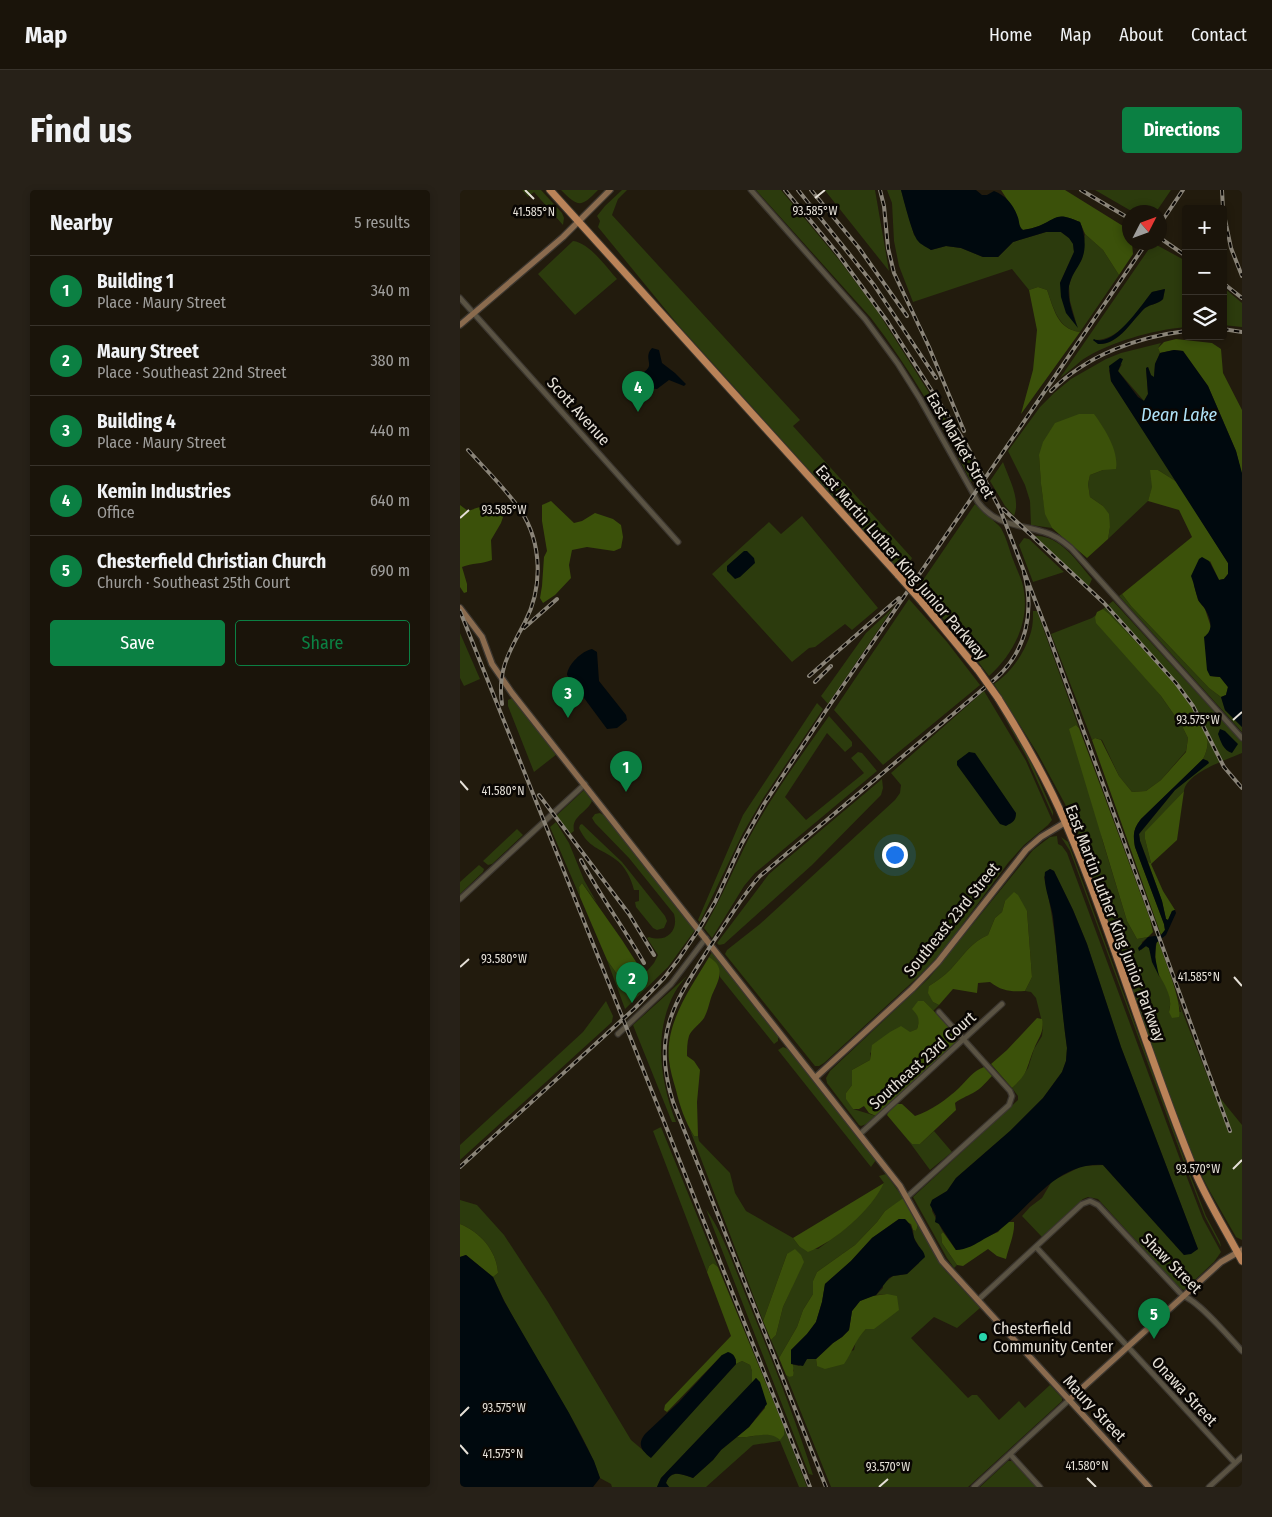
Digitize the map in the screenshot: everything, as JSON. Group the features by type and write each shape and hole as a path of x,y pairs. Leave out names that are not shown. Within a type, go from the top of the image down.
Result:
{"main road":[{"name":"East Martin Luther King Junior Parkway","path":"550,190 922,602 978,670 998,698 1039,767 1066,822 1164,1092 1197,1176 1240,1251 1242,1261"},
{"path":"460,325 563,237 610,190"},
{"name":"Maury Street","path":"460,608 482,637 492,664 512,694 585,784 900,1186 908,1197 942,1261 1149,1487"},
{"name":"Southeast 23rd Street","path":"816,1077 912,989 938,962 1026,850 1041,837 1066,822"},
{"path":"1069,1400 1221,1262 1240,1251"}],"street":[{"name":"East Market Street","path":"751,190 870,326 911,385 974,496 984,510 1005,522 1057,537 1071,548 1242,738"},
{"name":"Scott Avenue","path":"460,298 678,542"},
{"path":"460,899 585,784"},
{"path":"618,1034 672,984 706,938"},
{"name":"Southeast 23rd Court","path":"860,1134 1002,1004"},
{"path":"908,1197 1009,1105 1012,1096 1010,1091 939,1012"},
{"name":"Shaw Street","path":"1036,1247 1082,1204 1090,1201 1098,1204 1183,1296 1189,1298 1198,1306 1242,1351"},
{"path":"978,1300 1036,1247"},
{"name":"Onawa Street","path":"1036,1247 1235,1464"},
{"path":"974,1487 1069,1400"},
{"path":"1010,1454 1040,1487"},
{"path":"1209,1487 1242,1457"}],"green space":[{"path":"522,190 541,190 562,213 564,218 563,225 534,192 528,197"},
{"path":"561,190 598,190 587,200 580,203 572,200"},
{"path":"622,190 627,190 618,199 612,215 800,420 793,426 912,558 903,574 679,326 598,227 600,221 597,216"},
{"path":"756,190 781,190 840,261 878,312 978,470 971,482 925,398 885,337 871,318"},
{"path":"825,190 875,190 889,271 827,193"},
{"path":"887,190 901,190 914,235 931,250 946,246 961,248 983,257 998,257 1013,242 1046,232 1061,232 1073,243 1074,252 1060,283 1077,326 1070,301 1069,286 1073,273 1082,259 1085,234 1103,250 1119,275 1080,332 1067,327 1058,317 1047,290 1038,287 1029,290 1012,269 913,302 899,266 894,241 892,203"},
{"path":"1001,190 1065,190 1122,225 1122,250 1133,250 1133,254 1119,275 1103,250 1085,234 1080,222 1066,217 1058,217 1037,227 1023,230 1019,227 1016,213"},
{"path":"1095,190 1171,190 1161,205 1122,206"},
{"path":"573,241 586,246 617,279 575,315 538,274"},
{"path":"1148,250 1166,250 1182,259 1182,328 1146,334 1118,342 1082,360 1060,378","holes":["1165,289 1163,299 1145,308 1125,331 1113,340 1099,344 1093,340 1111,336 1119,331 1134,316 1152,292"]},
{"path":"1038,287 1047,290 1054,311 1061,322 1066,327 1080,332 1021,414 1033,370 1037,330 1029,290"},
{"path":"1227,290 1242,303 1242,327 1227,325"},
{"path":"1176,339 1212,343 1221,349 1223,373 1242,410 1242,476 1236,451 1208,386 1183,351 1174,350 1160,353 1158,348 1164,342"},
{"path":"1161,343 1158,348 1160,353 1155,364 1154,378 1151,376 1148,367 1146,368 1148,394 1144,401 1118,371 1122,364 1109,370 1111,381 1177,482 1158,470 1148,501 1108,539 1110,527 1103,506 1090,497 1088,484 1090,475 1103,470 1039,455 1044,501 1052,528 1031,525 1030,501 1025,485 1008,451 1040,407 1071,379 1106,359 1121,353"},
{"path":"1079,414 1094,414 1110,440 1116,462 1116,469 1103,470 1090,475 1088,484 1090,497 1103,506 1109,514 1110,527 1108,539 1087,558 1052,528 1045,514 1039,455 1043,442 1055,423"},
{"path":"1003,462 1015,496 1016,509 1014,516 1005,506 990,481"},
{"path":"1150,470 1158,470 1177,482 1228,563 1228,574 1224,579 1219,580 1210,561 1194,585 1198,600 1205,609 1211,627 1209,633 1210,676 1220,677 1228,687 1226,695 1221,697 1209,688 1131,606 1122,594 1192,537 1179,510 1148,501 1152,487"},
{"path":"551,501 574,523 582,521 595,513 613,519 621,525 623,537 621,548 614,551 587,547 572,550 569,565 571,578 555,595 543,603 540,598 544,557 547,551 542,521 542,505"},
{"path":"975,504 1001,528 1022,582 1025,595 1023,621 1014,646 1007,657 989,676 960,638 917,589"},
{"path":"460,505 468,511 487,506 500,508 505,511 501,523 491,540 492,560 462,567 467,584 467,592 464,593 460,587"},
{"path":"802,516 878,608 852,630 845,624 792,662 712,574 769,522 781,534"},
{"path":"1034,536 1052,539 1067,550 1092,579 1088,588"},
{"path":"1024,538 1029,539 1064,572 1033,582 1019,545"},
{"path":"1122,594 1131,606 1209,688 1221,697 1225,710 1242,727 1242,732 1119,596"},
{"path":"909,599 947,642 980,685 883,765 834,710"},
{"path":"1113,601 1242,742 1242,753 1217,763 1192,778 1186,784 1184,791 1162,815 1145,839 1151,863 1148,862 1139,834 1175,790 1208,763 1208,761 1203,759 1208,740 1200,721 1177,687 1103,609"},
{"path":"893,608 828,704 821,696 866,633"},
{"path":"1103,609 1150,656 1178,689 1201,722 1208,740 1203,759 1141,819 1134,832 1135,847 1164,924 1165,930 1161,935 1092,740 1095,738 1101,740 1119,776 1132,792 1146,791 1161,780 1186,752 1188,738 1161,696 1096,623 1095,617 1097,612"},
{"path":"1033,611 1037,611 1079,728 1076,725 1103,842 1127,921 1137,939 1148,937 1142,942 1141,950 1146,946 1149,948 1159,976 1165,983 1170,998 1169,1012 1181,1012 1177,998 1212,1088 1242,1125 1242,1240 1236,1237 1191,1154 1140,1015 1088,863 1065,804 1038,754 994,684 1007,674 1025,647 1033,624"},
{"path":"1096,615 1095,617 1161,696 1188,738 1186,751 1161,780 1146,791 1132,792 1119,776 1102,740 1095,738 1092,740 1051,634"},
{"path":"460,633 480,679 464,686 460,678"},
{"path":"984,691 1026,761 1052,820 1024,845 1008,863 942,952 919,976 824,1063 815,1066 725,954 727,950 760,924 895,800 900,793 901,785 891,773"},
{"path":"512,698 557,754 534,772 508,706 508,700"},
{"path":"817,703 823,709 764,797 743,833 700,922 698,920 743,815"},
{"path":"999,708 1028,755 1053,812 1053,816 1026,756"},
{"path":"829,716 852,742 852,746 845,752 827,733 785,797 806,820 864,773 851,758 858,752 862,753 877,771 755,873 744,886 712,938 704,928 749,838 777,791"},
{"path":"1076,725 1079,728 1150,919 1153,932 1148,937 1137,939 1127,921 1069,729"},
{"path":"882,779 883,788 881,795 812,865 724,944 719,945 717,943 769,874"},
{"path":"584,790 592,801 587,809 577,818 574,831 570,834 556,816"},
{"path":"1184,791 1177,840 1151,864 1163,891 1175,910 1172,911 1168,920 1166,919 1162,901 1148,862 1151,863 1145,832"},
{"path":"600,813 605,816 695,930 668,967 625,1009 607,960 626,987 642,987 647,971 658,955 647,938 666,937 673,930 675,920 674,914 629,858 595,823 592,818 595,814"},
{"path":"556,822 569,843 584,880 597,903 582,883 579,887 580,897 550,827"},
{"path":"582,824 622,862 665,916 667,921 664,928 657,930 653,928 636,907 635,902 639,901 639,890 634,890 627,873 619,862 586,840 579,828"},
{"path":"517,829 523,835 492,864 488,865 483,861"},
{"path":"1057,836 1058,844 1067,853 1203,1219 1221,1252 1214,1262 1184,1290 1180,1289 1098,1199 1088,1197 1083,1199 1042,1237 1022,1216 1042,1198 1052,1181 1082,1166 1103,1165 1184,1255 1198,1249 1121,1047 1087,944 1054,871 1050,869 1044,877 1055,941 1067,1048 1066,1061 1062,1072 1043,1098 1010,1131 956,1178 947,1191 932,1200 932,1211 943,1232 941,1234 942,1243 957,1265 954,1268 913,1197 1018,1100 1018,1096 1012,1088 1028,1068 1034,1049 1042,1036 1043,1026 1036,998 1031,992 1025,991 1032,977 1027,911 1005,901 1002,912 995,918 988,935 972,945 948,972 929,986 933,1002 939,1005 933,1011 924,1001 917,1029 870,1053 870,1060 852,1070 852,1085 846,1093 853,1109 876,1116 867,1124 859,1125 827,1083 826,1078 830,1071 929,978 1033,850 1050,837"},
{"path":"1061,837 1068,842 1189,1172 1206,1216 1221,1247 1205,1217 1070,851"},
{"path":"479,865 484,869 483,872 460,894 460,882"},
{"path":"582,883 640,968 647,971 642,987 635,990 626,987 607,960 580,897 579,887"},
{"path":"1014,892 1018,895 1027,911 1032,977 1025,991 1006,990 990,982 978,983 977,993 953,989 939,1005 933,1002 928,993 929,986 948,972 972,945 988,935 995,918 1002,912 1005,901"},
{"path":"1158,940 1178,1001 1179,1017 1172,1018 1169,1012 1169,997 1158,972 1156,952"},
{"path":"712,952 778,1035 778,1041 774,1044 720,977 717,966 709,957"},
{"path":"709,957 715,961 720,975 705,1015 690,1034 687,1046 687,1056 694,1061 700,1070 697,1102 698,1136 694,1136 681,1108 670,1068 669,1046 675,1019 687,993"},
{"path":"687,976 676,990 668,1007 661,1040 661,1057 666,1090 676,1122 672,1122 633,1025"},
{"path":"606,1001 613,1016 612,1022 460,1160 460,1145 583,1032"},
{"path":"918,1001 924,1001 954,1032 957,1042 876,1116 869,1113 864,1106 859,1109 853,1109 846,1099 846,1093 852,1085 852,1070 870,1060 872,1045 890,1032 901,1026 910,1032 917,1029 918,1018 912,1009"},
{"path":"1037,1018 1042,1019 1043,1028 1041,1035 1024,1074 1012,1088 991,1064"},
{"path":"783,1047 788,1049 876,1160 871,1167 778,1050"},
{"path":"984,1067 992,1076 978,1090 955,1103 956,1110 920,1144 912,1144 887,1115 897,1104 902,1104 915,1116 927,1111 959,1088 973,1073"},
{"path":"661,1127 718,1267 713,1263 709,1266 707,1272 653,1131"},
{"path":"690,1130 694,1136 698,1136 699,1141 730,1173 735,1193 746,1211 793,1238 799,1246 818,1249 854,1221 884,1183 879,1176 886,1174 904,1199 885,1211 855,1245 817,1272 813,1281 813,1294 779,1358 771,1340 776,1335 783,1307 792,1287 787,1254 763,1321"},
{"path":"934,1131 952,1152 930,1170 908,1140 912,1144 920,1144"},
{"path":"884,1183 871,1204 852,1224 819,1247 808,1252 799,1246 793,1238"},
{"path":"904,1199 918,1225 916,1231 913,1230 911,1224 899,1219 872,1238 851,1261 825,1284 816,1322 791,1350 793,1376 789,1377 786,1375 779,1358 813,1294 813,1281 817,1272 855,1245 885,1211"},
{"path":"460,1200 477,1205 504,1235 548,1302 631,1440 651,1457 736,1364 742,1361 750,1365 752,1383 661,1478 657,1487 612,1487 611,1484 600,1478 578,1429 500,1293 493,1277 498,1273 491,1250 481,1237 460,1224"},
{"path":"706,1209 718,1229 733,1263 798,1430 813,1475 809,1474"},
{"path":"1007,1222 1014,1222 1014,1227 1006,1259 997,1256 988,1249 963,1266 957,1265 942,1243 941,1234 943,1232 956,1250 998,1232"},
{"path":"460,1224 481,1237 491,1250 498,1273 493,1277 466,1255 460,1257"},
{"path":"918,1225 944,1269 980,1308 957,1328 934,1317 911,1338 968,1398 972,1395 977,1395 999,1420 1019,1401 1025,1408 1050,1385 1062,1398 1062,1401 968,1487 831,1487 786,1375 789,1377 794,1371 791,1364 799,1366 807,1359 816,1359 817,1366 854,1350 856,1340 866,1329 887,1294 876,1295 883,1288 883,1284 893,1276 907,1274 919,1263 920,1248 914,1238 913,1230 916,1231"},
{"path":"795,1249 801,1255 804,1262 783,1307 776,1335 771,1340 763,1321 787,1254"},
{"path":"713,1263 718,1267 784,1427 784,1435 780,1440 770,1435 737,1437 749,1427 765,1408 759,1382 756,1378 752,1383 750,1365 742,1361 736,1364 736,1359 722,1355 667,1412 664,1410 665,1405 731,1336 707,1272 709,1266"},
{"path":"887,1294 897,1296 899,1310 874,1329 866,1329 859,1337 844,1364 825,1369 817,1366 816,1359 849,1330 852,1311 860,1301 872,1296"},
{"path":"784,1427 807,1487 799,1487 780,1441 753,1445 706,1487 669,1487 666,1483 674,1474 693,1478 737,1437 762,1434 784,1435"},
{"path":"1008,1461 1012,1461 1036,1487 980,1487"}],"water":[{"path":"901,190 976,190 982,195 987,195 994,191 1005,197 1011,204 1023,230 1039,226 1062,216 1080,222 1085,247 1081,261 1069,286 1071,307 1078,328 1066,313 1061,297 1060,283 1074,252 1073,244 1069,238 1061,232 1046,232 1013,242 998,257 983,257 961,248 946,246 931,250 918,241 913,232"},
{"path":"1165,289 1163,299 1145,308 1119,336 1106,343 1098,344 1093,340 1110,338 1126,324 1152,292"},
{"path":"652,348 659,350 662,363 686,384 684,386 669,380 657,389 648,388 640,380 642,373 648,367 648,355"},
{"name":"Dean Lake","path":"1174,350 1183,351 1208,386 1236,451 1242,473 1242,727 1225,710 1221,697 1226,695 1228,687 1220,677 1210,676 1207,670 1204,637 1209,631 1210,620 1199,600 1191,576 1199,559 1202,557 1209,561 1219,580 1224,579 1228,574 1228,563 1111,381 1109,366 1120,358 1123,359 1118,371 1138,397 1144,401 1148,394 1146,368 1148,367 1151,375 1154,377 1155,364 1160,353"},
{"path":"744,551 747,551 754,558 755,563 740,577 735,579 727,571 727,566"},
{"path":"592,649 597,652 599,681 626,715 627,720 617,728 607,729 567,675 576,659 584,652"},
{"path":"1220,729 1225,731 1238,744 1232,753 1226,750 1221,743 1218,734"},
{"path":"969,752 975,753 1016,813 1014,821 1006,826 1000,824 957,765 957,761"},
{"path":"1203,759 1209,763 1175,790 1139,834 1162,901 1166,919 1168,920 1172,911 1175,910 1176,913 1166,935 1156,943 1155,957 1159,976 1152,962 1149,948 1146,946 1139,951 1138,948 1148,937 1161,935 1165,930 1135,847 1134,832 1141,819"},
{"path":"1050,869 1054,871 1087,944 1121,1047 1198,1249 1191,1254 1184,1255 1103,1165 1086,1166 1058,1178 998,1231 967,1248 956,1250 939,1224 935,1222 936,1216 930,1205 932,1200 947,1191 956,1178 1010,1131 1043,1098 1062,1072 1066,1061 1067,1048 1053,917 1045,883 1045,872"},
{"path":"899,1219 905,1219 910,1225 916,1242 925,1257 907,1274 889,1278 876,1295 860,1301 852,1311 849,1330 816,1359 807,1359 803,1366 791,1364 791,1350 816,1322 825,1284 851,1261 872,1238"},
{"path":"466,1255 493,1277 504,1301 569,1413 594,1461 600,1478 593,1487 460,1487 460,1257"},
{"path":"728,1352 736,1359 736,1364 651,1458 641,1447 641,1441 645,1434 679,1402 722,1355"},
{"path":"756,1378 760,1382 767,1404 749,1427 721,1450 693,1478 674,1474 666,1483 669,1487 657,1487 661,1478"}],"railway":[{"path":"785,190 838,254 887,321 966,444 1000,509 1047,631 1230,1131"},
{"path":"798,190 874,285 936,378"},
{"path":"811,190 859,248 907,316"},
{"path":"880,190 884,206 888,248 894,273 929,347 964,431"},
{"path":"1081,190 1122,214"},
{"path":"1167,214 1183,190"},
{"path":"1222,190 1223,205"},
{"path":"1227,229 1231,248 1242,276"},
{"path":"1167,243 1182,253"},
{"path":"460,1167 634,1009 664,978 678,960 715,902 741,845 764,804 1142,250"},
{"path":"1227,286 1242,298"},
{"path":"1227,330 1242,332"},
{"path":"1051,391 1080,367 1114,350 1149,338 1182,332"},
{"path":"468,450 521,511 533,537 536,551 538,566 535,595 531,609 510,651 503,670 501,680 502,704"},
{"path":"1003,509 1104,603 1176,683 1193,706 1224,767 1242,788"},
{"path":"826,1487 673,1102 667,1078 666,1037 670,1019 687,984 734,910 760,876 1006,668 1021,644 1028,617 1027,588 1024,573"},
{"path":"809,676 899,598"},
{"path":"524,628 557,599"},
{"path":"460,611 810,1487"},
{"path":"815,682 831,666"},
{"path":"539,795 629,914 654,955"},
{"path":"581,860 644,963"}],"place":[{"name":"Kemin Industries","path":"638,412"},
{"name":"Building 4","path":"568,718"},
{"name":"Building 1","path":"626,792"},
{"name":"Maury Street","path":"632,1003"},
{"name":"Chesterfield Community Center","path":"983,1337"},
{"name":"Chesterfield Christian Church","path":"1154,1339"}]}
